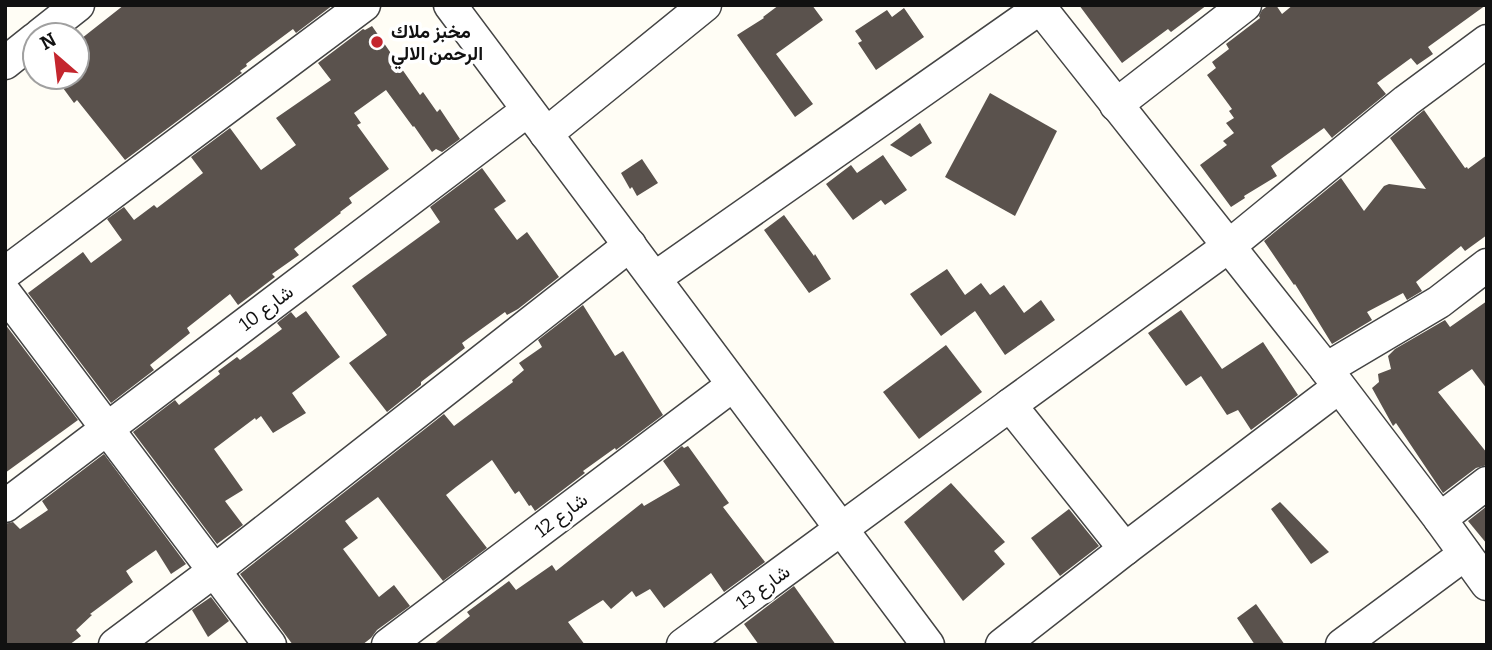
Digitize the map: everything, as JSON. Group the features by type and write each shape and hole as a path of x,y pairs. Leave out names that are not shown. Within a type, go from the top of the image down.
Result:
{"street":[{"path":"58,21 78,5"},
{"path":"5,273 364,5"},
{"path":"450,5 928,645"},
{"name":"شارع 10","path":"5,506 108,428 705,5"},
{"path":"1116,105 1245,5"},
{"path":"655,278 1039,6 1333,378 1487,584"},
{"name":"شارع 13","path":"684,645 1229,246 1406,101 1487,41"},
{"path":"5,63 21,50"},
{"path":"115,645 214,571 630,245"},
{"path":"1002,645 1125,549 1333,378 1487,265"},
{"path":"5,293 270,645"},
{"name":"شارع 12","path":"388,645 733,385"},
{"path":"1010,405 1125,549"},
{"path":"1440,519 1487,483"},
{"path":"1342,645 1465,554"}],"building":[{"path":"124,5 333,5 296,33 293,29 246,64 240,71 242,73 125,160 77,100 74,103 65,91 91,91 91,31"},
{"path":"779,5 812,5 823,20 776,54 813,104 795,117 737,35"},
{"path":"1079,5 1207,5 1171,32 1168,29 1122,63"},
{"path":"1269,5 1276,5 1282,14 1293,5 1486,5 1428,47 1433,54 1417,65 1411,58 1377,83 1386,94 1332,138 1324,128 1271,166 1277,176 1231,207 1200,165 1227,145 1223,141 1234,133 1226,123 1234,118 1229,111 1232,109 1207,75 1216,68 1212,62 1229,49 1226,44 1260,18 1262,10"},
{"path":"904,8 924,37 876,70 858,43 862,41 855,31 887,10 892,17"},
{"path":"372,26 420,95 423,92 437,112 440,109 460,139 442,152 436,149 432,152 386,90 354,113 361,123 357,125 389,169 349,198 352,203 294,249 299,255 272,274 275,277 238,305 230,294 187,328 190,333 150,365 154,370 111,403 28,293 83,252 91,263 122,240 107,219 124,207 134,220 154,205 157,208 203,173 191,157 230,128 261,170 296,145 276,118 331,80 318,63 363,29"},
{"path":"990,93 1057,131 1015,216 945,177"},
{"path":"1424,110 1465,168 1468,169 1487,155 1487,235 1465,251 1461,246 1416,282 1422,291 1407,300 1403,293 1367,312 1372,320 1332,344 1295,284 1264,241 1341,178 1364,211 1384,186 1389,184 1426,189 1390,138"},
{"path":"920,123 932,143 911,157 890,145"},
{"path":"883,155 907,190 885,205 881,200 853,220 826,184 851,165 857,173"},
{"path":"642,159 658,183 637,196 621,173"},
{"path":"482,168 506,201 494,209 517,240 527,232 559,277 518,309 507,315 505,312 462,343 465,348 387,412 349,363 387,335 352,286 440,222 430,207"},
{"path":"784,215 831,279 809,293 764,230"},
{"path":"947,269 965,295 981,283 990,295 1004,285 1024,313 1041,300 1055,320 1005,355 975,311 941,336 910,294"},
{"path":"1487,301 1487,389 1472,369 1438,392 1487,453 1487,465 1476,468 1443,493 1396,423 1393,426 1372,388 1379,382 1378,374 1391,369 1388,356 1395,349 1445,320 1450,327"},
{"path":"583,305 615,356 623,351 663,415 583,471 585,473 535,511 519,491 515,494 492,460 456,487 446,495 487,548 443,581 378,497 345,521 358,538 343,549 379,597 394,585 410,606 377,630 362,645 293,645 240,574 444,414 454,426 513,382 524,370 519,363 542,347 538,340"},
{"path":"1181,310 1222,369 1263,342 1298,395 1251,430 1238,410 1227,415 1201,376 1186,386 1148,333"},
{"path":"306,311 340,357 292,393 306,413 273,433 261,416 256,420 255,418 214,449 243,490 225,501 243,525 217,544 133,432 175,400 179,405 220,374 218,371 237,357 240,360 282,329 277,323 291,312 296,318"},
{"path":"5,324 78,420 5,473"},
{"path":"946,345 982,392 919,439 883,392"},
{"path":"682,446 688,446 729,503 723,507 765,562 724,592 711,573 664,608 650,589 636,597 632,591 611,609 603,600 568,622 585,645 433,645 470,616 467,612 509,581 516,590 552,565 556,571 642,503 644,506 680,485 663,461"},
{"path":"104,454 186,564 171,574 156,550 126,571 133,582 90,614 92,615 76,630 81,636 69,645 5,645 5,524 13,522 20,529 48,510 42,501"},
{"path":"951,483 1005,542 994,551 1005,564 963,601 904,522"},
{"path":"1280,502 1329,552 1311,564 1271,509"},
{"path":"1487,506 1487,544 1468,521"},
{"path":"1069,509 1099,546 1060,576 1031,538"},
{"path":"794,586 836,645 759,645 744,624"},
{"path":"211,597 229,621 208,637 192,610"},
{"path":"1256,604 1285,645 1255,645 1237,618"}],"place":[{"name":"مخبز ملاك الرحمن الالي","path":"377,42"}]}
